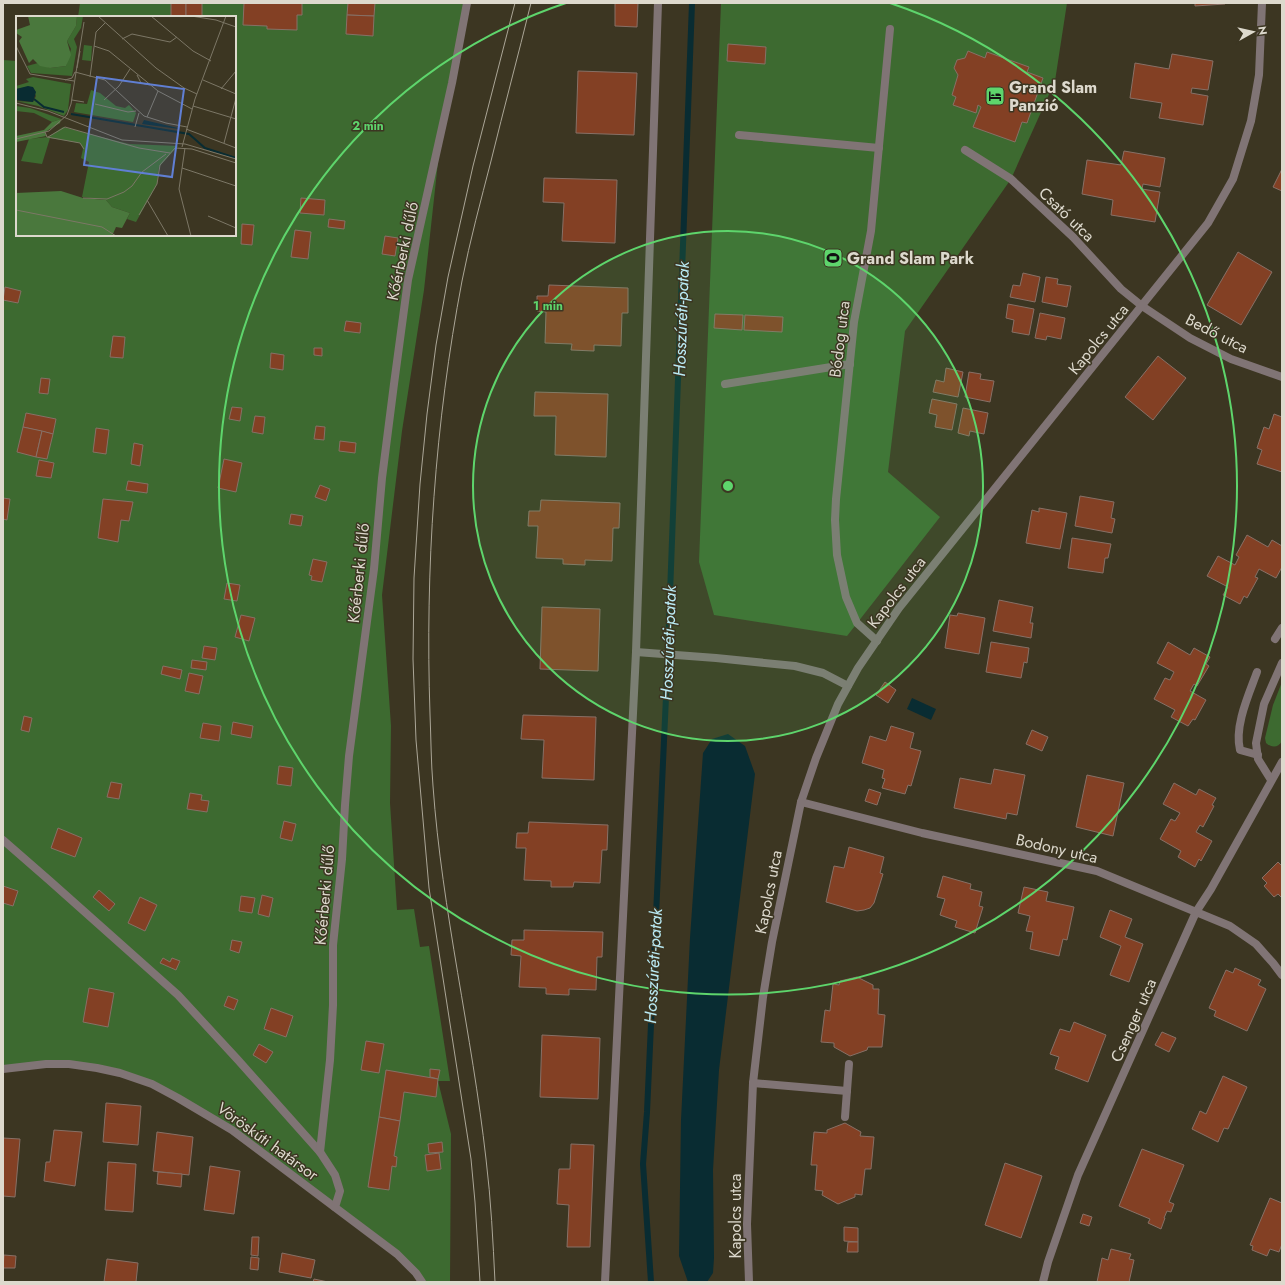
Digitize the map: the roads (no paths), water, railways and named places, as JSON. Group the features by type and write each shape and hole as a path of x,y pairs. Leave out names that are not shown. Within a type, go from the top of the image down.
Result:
{"street":[{"name":"Kőérberki dűlő","path":"320,1152 330,1060 333,1005 333,945 342,859 349,756 374,569 382,478 394,384 408,280 452,83 467,3"},
{"path":"605,1282 636,652 658,3"},
{"name":"Kapolcs utca","path":"749,1282 747,1224 753,1084 764,989 801,802 816,758 838,704 858,668 899,608 1208,223 1234,179 1251,121 1258,75 1262,3"},
{"name":"Bódog utca","path":"877,641 857,623 846,597 837,554 835,520 854,322 871,231 890,29"},
{"path":"739,135 878,148"},
{"name":"Csató utca","path":"965,150 1010,179 1073,236 1121,290 1142,306"},
{"name":"Bedő utca","path":"1142,306 1190,338 1231,359 1282,377"},
{"path":"725,384 850,364"},
{"path":"1275,638 1282,628"},
{"path":"636,652 795,666 823,673 848,686"},
{"path":"1271,780 1258,759 1256,743 1264,704 1282,663"},
{"path":"1257,672 1244,709 1238,736 1240,750 1258,755"},
{"name":"Csenger utca","path":"1043,1282 1048,1262 1078,1176 1196,912 1211,889 1282,762"},
{"name":"Bodony utca","path":"801,802 922,833 1097,871 1230,926 1256,944 1282,975"},
{"path":"3,840 178,995 238,1060 320,1152 335,1175 340,1191 334,1207"},
{"name":"Vöröskúti határsor","path":"3,1069 46,1064 69,1064 120,1073 152,1084 232,1130 397,1254 416,1273 422,1282"},
{"path":"845,1117 849,1064"},
{"path":"753,1084 847,1091"}],"water":[{"path":"912,698 936,709 931,720 907,709"},
{"path":"728,734 745,746 755,774 719,1070 713,1170 713,1273 707,1282 688,1282 679,1256 681,1120 690,938 703,753 712,739"}],"waterway":[{"name":"Hosszúréti-patak","path":"651,1282 643,1164 647,1112 667,675 692,3"}],"tram line":[{"path":"480,1282 471,1159 429,888 416,740 413,659 414,578 420,484 436,345 448,277 473,166 515,3"},
{"path":"495,1282 489,1190 480,1112 450,926 437,833 431,759 429,605 434,496 445,388 453,334 472,235 531,3"}],"place":[{"name":"Grand Slam Panzió","path":"995,96"},
{"name":"Grand Slam Park","path":"833,258"}]}
